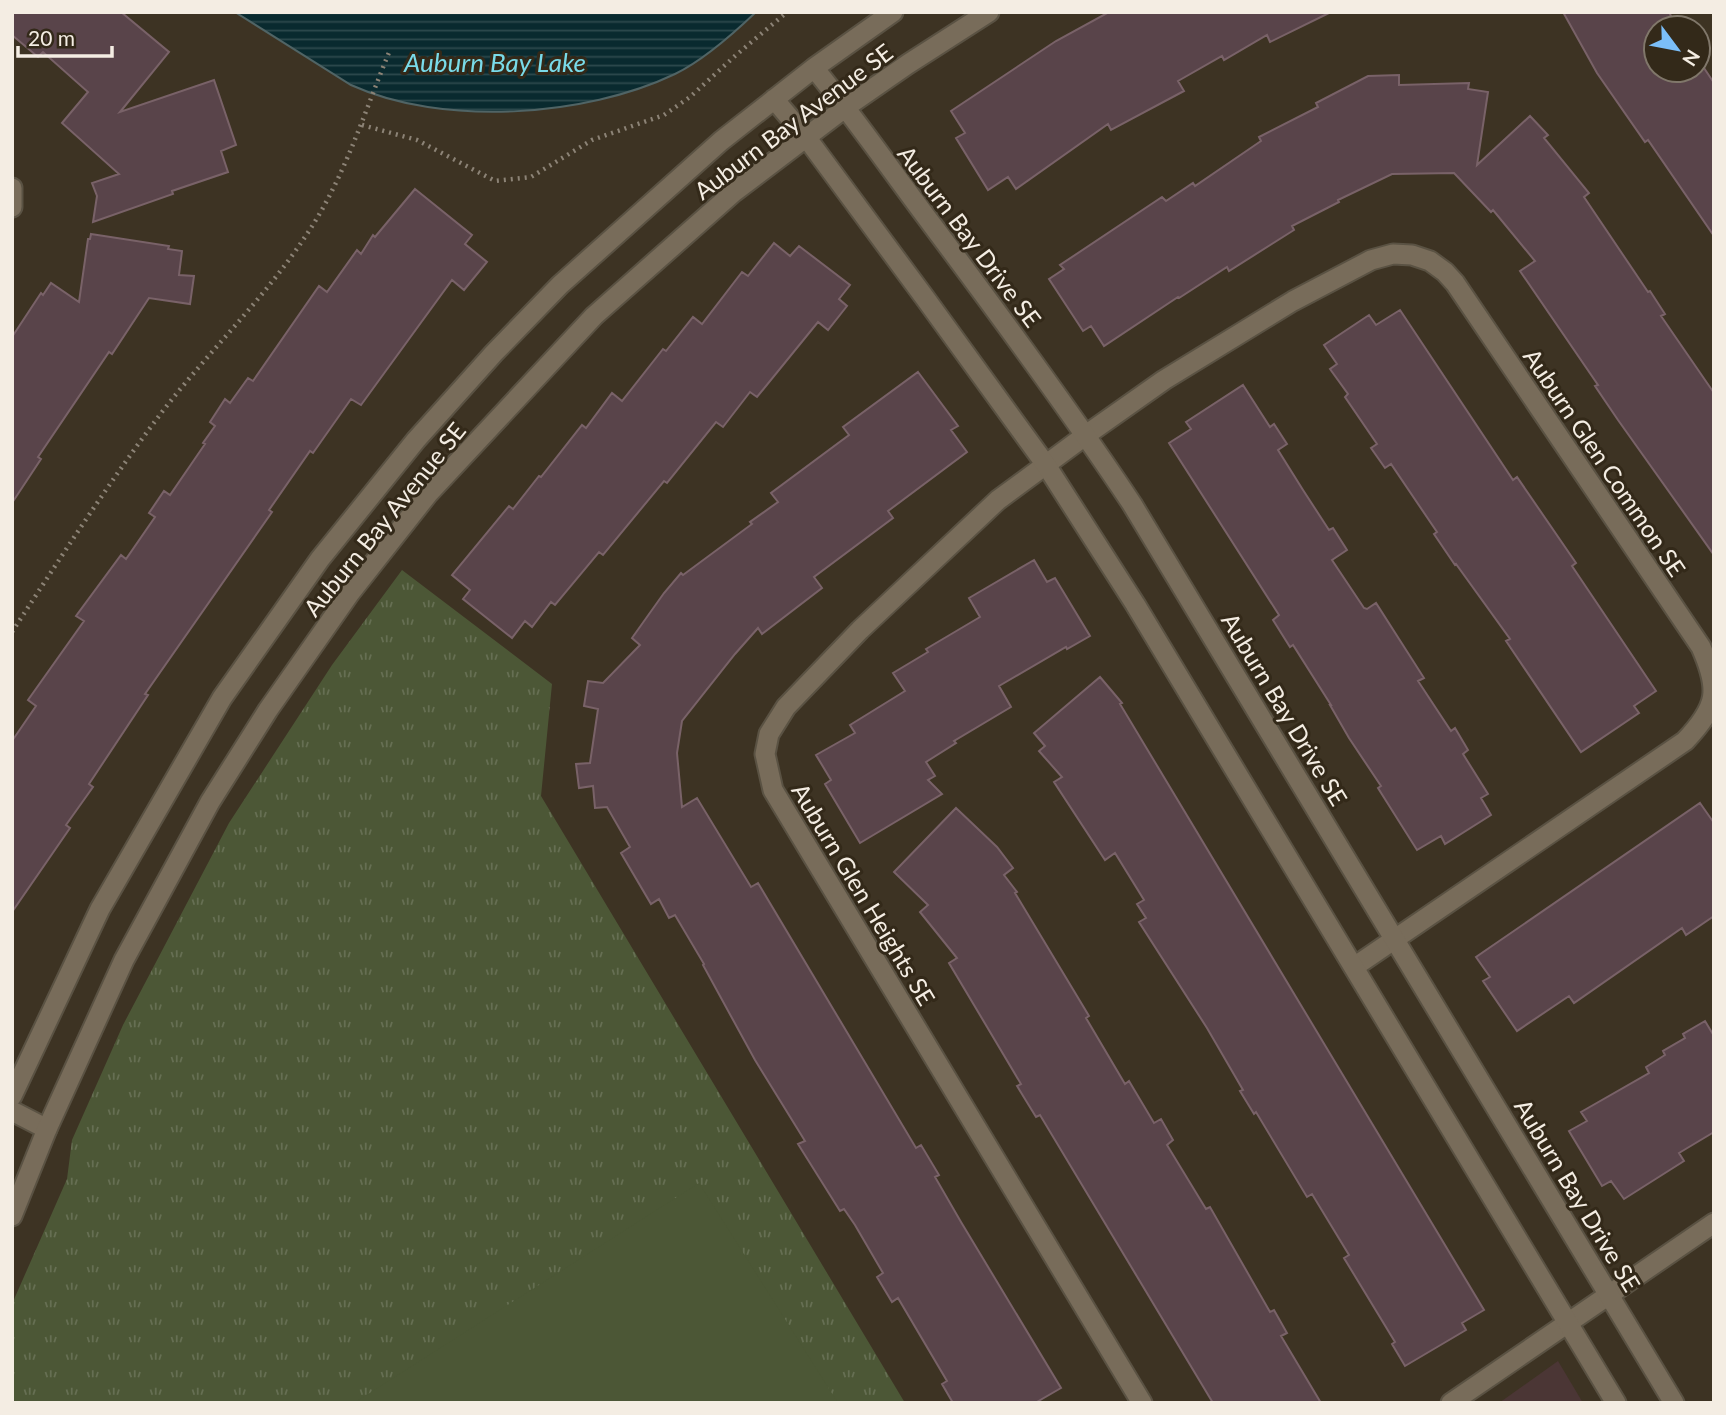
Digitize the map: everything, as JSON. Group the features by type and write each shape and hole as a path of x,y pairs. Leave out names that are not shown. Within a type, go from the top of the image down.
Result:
{"street":[{"name":"Auburn Bay Avenue SE","path":"12,1096 100,909 222,698 320,559 416,440 559,285 721,141 814,68 892,12"},
{"name":"Auburn Bay Avenue SE","path":"12,1216 47,1129 124,960 210,802 268,710 350,593 428,494 594,316 734,192 846,107 989,12"},
{"name":"Auburn Bay Drive SE","path":"814,68 846,107 1086,435 1132,504 1674,1403"},
{"path":"774,99 806,137 1045,466 1142,615 1616,1403"},
{"path":"12,188 12,207"},
{"name":"Auburn Glen Common SE","path":"1045,466 1164,380 1293,302 1371,260 1392,254 1412,255 1430,261 1455,284 1701,647 1713,674 1713,698 1704,721 1685,741 1354,967"},
{"name":"Auburn Glen Heights SE","path":"1045,466 998,500 860,630 786,707 769,734 765,754 773,790 1142,1403"},
{"path":"12,1111 47,1129"},
{"path":"1451,1403 1714,1223"}],"path":[{"path":"362,125 417,140 495,181 531,177 592,140 664,115 690,97 787,12"},
{"path":"12,632 87,517 163,411 307,235 340,176 390,50"}],"shaded area":[{"path":"1558,1361 1583,1403 1499,1403"}],"green space":[{"path":"402,570 552,684 541,796 905,1403 12,1403 12,1304 67,1179 72,1140 123,1025 229,823 332,665"},
{"path":"699,1183 838,1403 354,1403"}],"water":[{"name":"Auburn Bay Lake","path":"235,12 756,12 728,38 686,68 639,89 599,100 557,107 470,111 428,107 388,98 351,85"}],"building":[{"path":"12,12 121,12 169,52 120,112 214,80 236,145 221,151 228,172 93,222 97,196 92,183 119,174 62,123 88,92 43,52 38,57 12,35"},
{"path":"1109,12 1331,12 1270,42 1267,35 1224,60 1222,56 1178,81 1184,91 1111,130 1108,124 1016,189 1008,177 988,190 956,138 965,133 951,111 1056,41"},
{"path":"1563,12 1669,12 1670,14 1642,14 1642,84 1712,84 1712,80 1714,83 1714,236 1648,140 1645,142 1597,73"},
{"path":"1399,75 1399,85 1469,83 1468,89 1488,92 1477,165 1530,116 1548,135 1544,138 1589,193 1584,197 1648,292 1650,291 1665,314 1661,316 1714,393 1714,555 1618,420 1595,386 1598,385 1520,271 1535,261 1493,210 1491,212 1454,173 1392,174 1338,200 1339,202 1292,226 1294,230 1229,271 1227,267 1104,346 1091,326 1083,331 1049,279 1064,269 1060,265 1162,197 1166,201 1193,183 1195,186 1261,141 1259,137 1318,107 1316,103 1368,76"},
{"path":"415,189 472,235 465,244 487,262 464,290 452,280 361,405 351,399 313,453 310,451 269,510 272,512 145,694 148,695 89,784 93,787 66,825 70,828 12,912 12,741 36,706 28,700 84,621 76,616 121,555 126,559 155,517 149,513 164,491 170,495 205,444 203,443 215,426 210,422 225,399 230,403 248,378 253,381 319,286 327,292 357,250 361,254 373,235 375,237"},
{"path":"91,234 169,246 168,249 182,251 179,275 194,276 190,304 149,298 38,457 41,459 12,503 12,337 41,293 43,295 51,283 79,302"},
{"path":"774,243 790,256 799,246 850,285 839,299 847,306 828,330 818,322 757,397 750,392 723,427 716,422 667,483 664,481 603,555 599,552 555,605 551,602 532,627 525,621 512,638 463,599 470,590 452,575 509,506 513,509 539,476 541,477 582,425 586,428 612,393 622,401 663,349 666,351 693,317 702,324 742,272 748,276"},
{"path":"1400,310 1513,480 1517,477 1576,563 1572,566 1656,691 1634,706 1639,713 1581,752 1506,641 1510,639 1455,565 1434,534 1437,532 1391,464 1385,468 1371,448 1377,444 1345,397 1348,394 1330,369 1337,364 1324,345 1369,315 1376,325"},
{"path":"918,372 958,426 951,430 967,452 888,511 893,518 814,577 822,588 762,634 758,628 735,654 682,721 677,753 682,807 697,798 751,887 758,883 916,1148 921,1145 939,1175 935,1177 1061,1388 1035,1403 953,1403 942,1384 947,1381 898,1298 892,1302 877,1277 883,1273 855,1225 844,1209 840,1211 798,1144 805,1141 755,1060 675,915 669,918 659,899 651,904 621,853 630,847 607,807 595,808 593,786 579,788 576,764 590,763 598,709 584,706 588,681 603,683 640,645 632,638 681,573 683,575 778,502 771,493 849,435 843,427"},
{"path":"1243,385 1270,427 1274,424 1287,444 1278,450 1329,530 1333,528 1347,550 1332,560 1364,608 1376,603 1424,678 1418,681 1451,731 1455,728 1468,750 1463,754 1488,794 1481,798 1491,815 1445,844 1441,836 1417,850 1331,705 1293,645 1290,647 1273,620 1279,615 1169,443 1191,429 1186,422"},
{"path":"1034,560 1047,582 1055,578 1090,636 999,686 1011,707 954,741 956,743 926,762 935,776 928,780 942,794 860,843 825,784 831,780 816,755 855,733 850,725 905,691 893,673 928,652 926,649 980,617 969,598"},
{"path":"1100,677 1122,703 1120,704 1484,1310 1462,1323 1466,1330 1405,1366 1392,1344 1395,1342 1344,1258 1349,1255 1312,1194 1307,1197 1256,1112 1254,1114 1207,1028 1139,922 1146,918 1137,904 1144,900 1115,853 1105,860 1054,782 1062,777 1039,751 1045,746 1034,733"},
{"path":"1700,803 1714,823 1714,916 1686,935 1682,928 1574,1003 1569,996 1517,1031 1483,981 1490,977 1476,957"},
{"path":"956,808 997,847 1013,868 1004,875 1017,892 1015,893 1089,1016 1086,1018 1125,1084 1129,1081 1154,1123 1161,1119 1173,1140 1167,1145 1206,1209 1210,1207 1270,1312 1274,1310 1287,1333 1281,1336 1321,1403 1213,1403 1040,1115 1036,1117 1017,1086 1021,1084 949,963 957,958 920,912 928,905 894,872"},
{"path":"1705,1021 1714,1036 1714,1132 1679,1153 1684,1161 1624,1199 1611,1181 1602,1186 1569,1131 1587,1121 1581,1112 1649,1073 1646,1067 1665,1055 1663,1051 1685,1038 1683,1034"}]}
